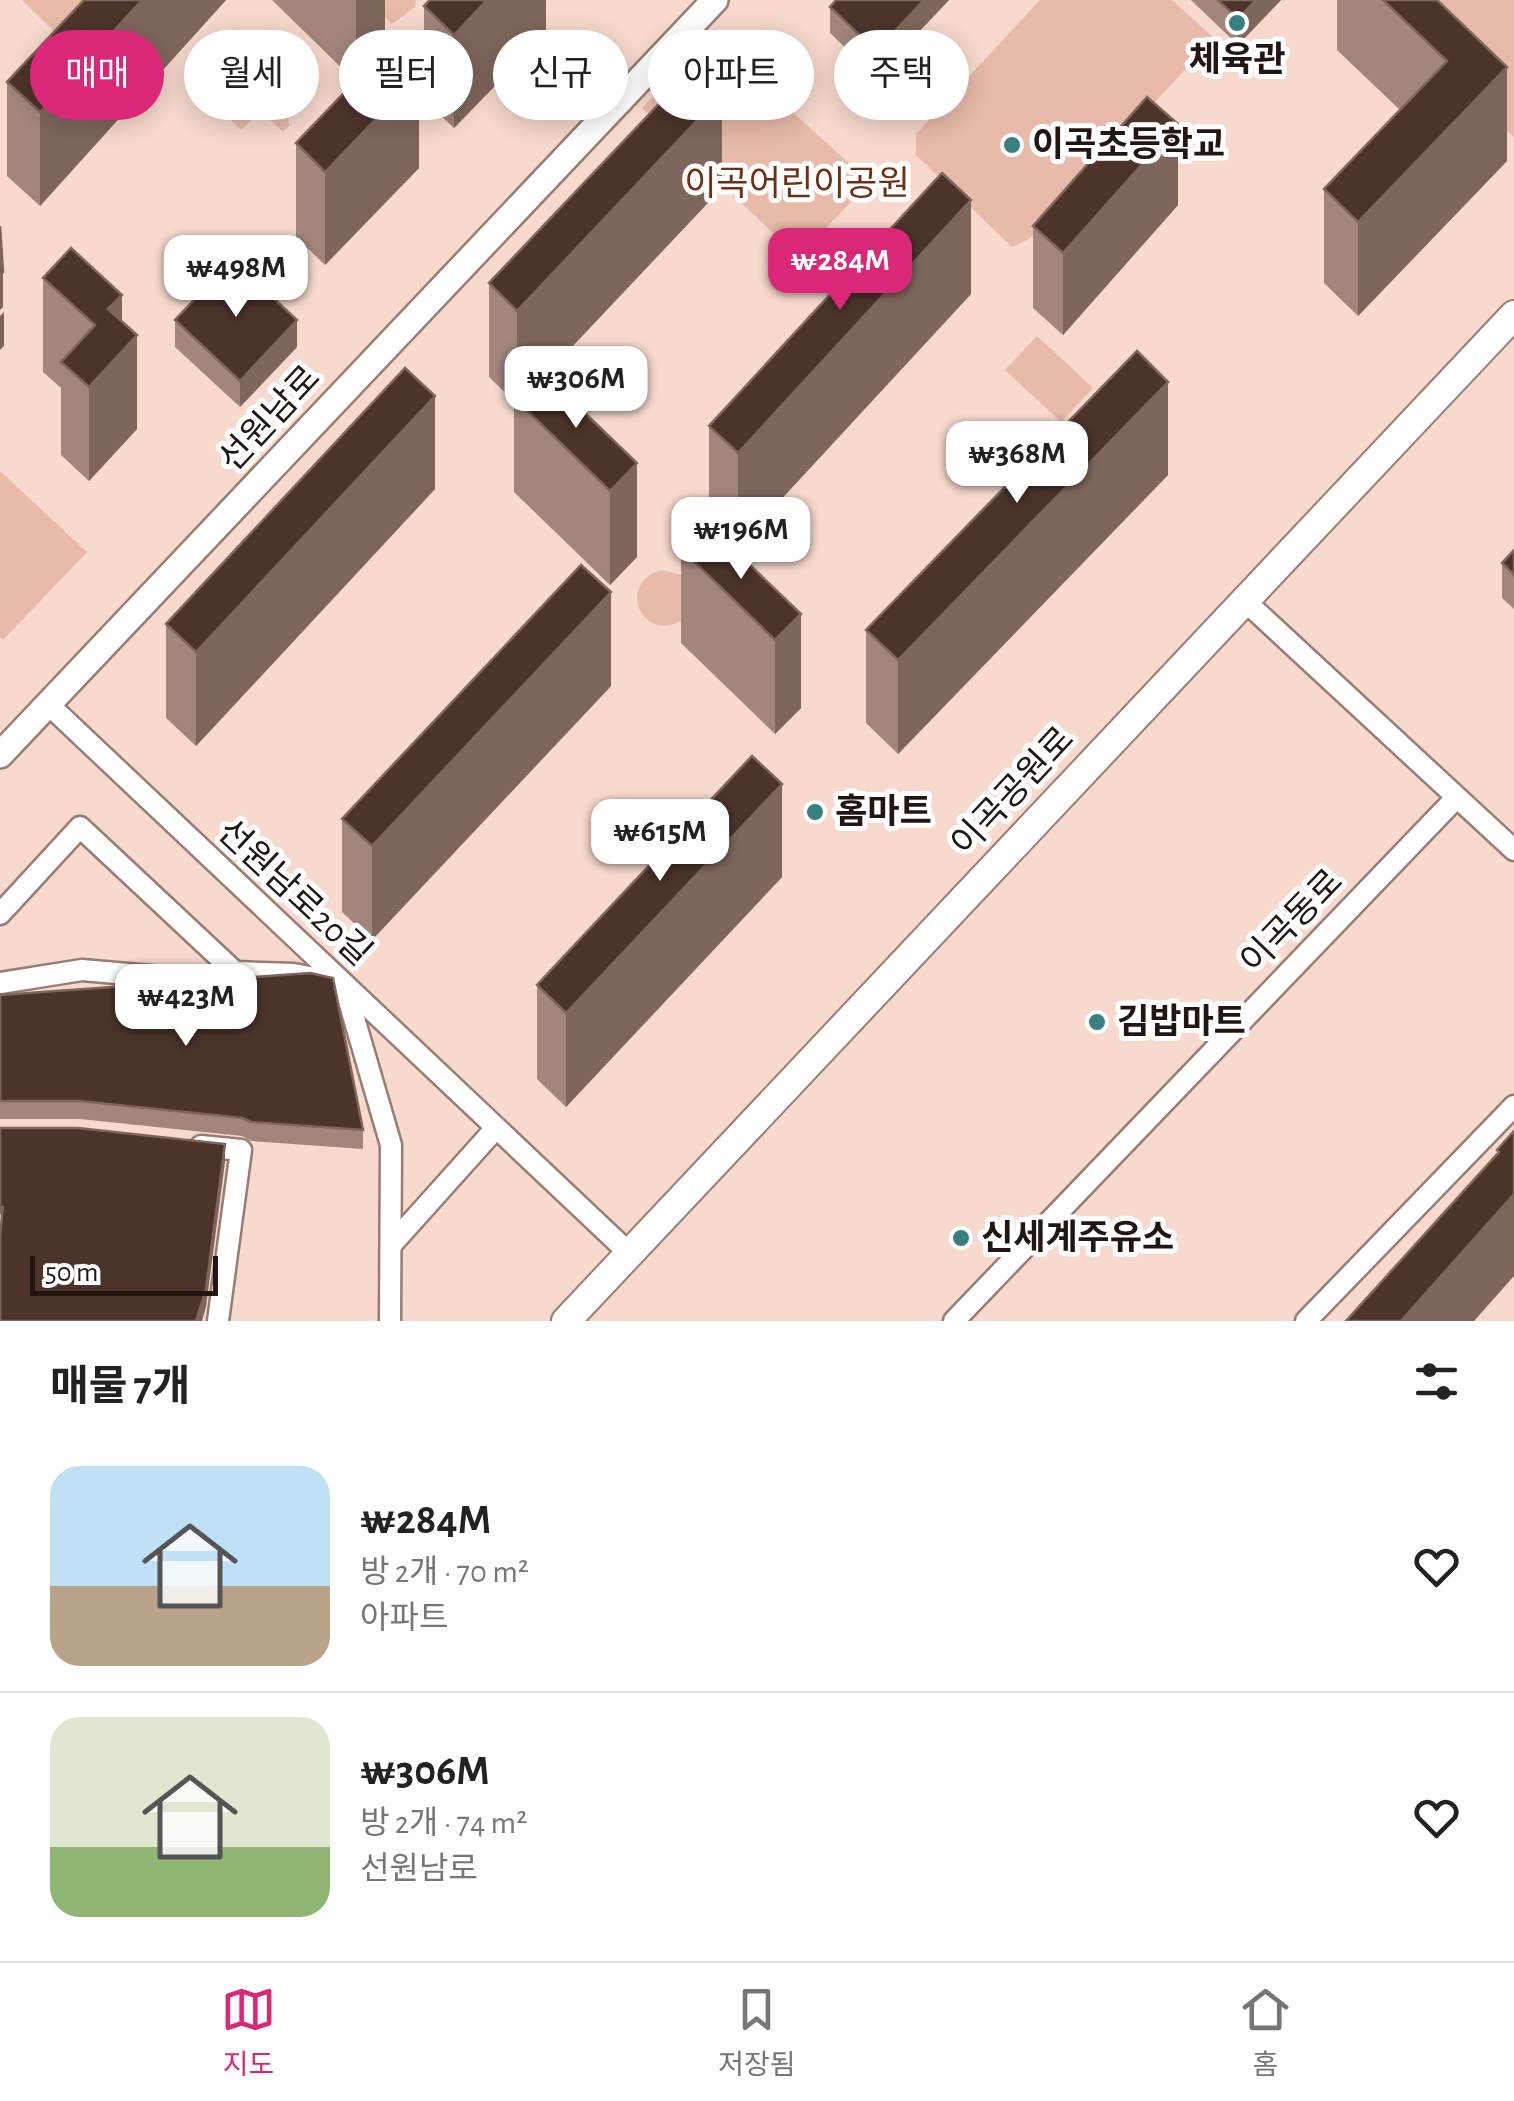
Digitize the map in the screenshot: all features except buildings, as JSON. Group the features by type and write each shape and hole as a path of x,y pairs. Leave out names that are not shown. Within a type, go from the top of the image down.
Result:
{"main road":[{"name":"이곡공원로","path":"566,1321 1514,315"}],"street":[{"name":"선원남로","path":"0,755 715,0"},
{"path":"1244,601 1514,850"},
{"name":"선원남로20길","path":"48,704 630,1254"},
{"name":"이곡동로","path":"954,1321 1456,798"},
{"path":"0,914 80,827 236,972"},
{"path":"0,983 82,970 196,980 236,972 294,974 344,984 391,1145 390,1321"},
{"path":"1306,1321 1514,1106"},
{"path":"392,1244 496,1128"},
{"path":"187,1144 241,1150 218,1321"}],"green space":[{"path":"22,0 96,0 67,30 53,30"},
{"path":"369,0 416,0 415,7 392,24"},
{"path":"1040,0 1172,0 1214,38 1029,239 1012,247 916,155 916,134 929,120 969,120 969,77"},
{"path":"1370,0 1514,0 1514,137"},
{"path":"231,120 252,120 241,130"},
{"path":"270,120 289,120 283,132"},
{"name":"이곡어린이공원","path":"655,120 801,120 870,182 798,257"},
{"path":"1037,336 1093,388 1061,422 1005,370"},
{"path":"0,471 87,552 3,640 0,637"},
{"path":"662,570 681,575 686,617 671,625 647,620 637,599 639,587 647,577"}],"place":[{"name":"체육관","path":"1237,23"},
{"name":"이곡초등학교","path":"1012,145"},
{"name":"홈마트","path":"815,812"},
{"name":"김밥마트","path":"1097,1022"},
{"name":"신세계주유소","path":"961,1238"}]}
